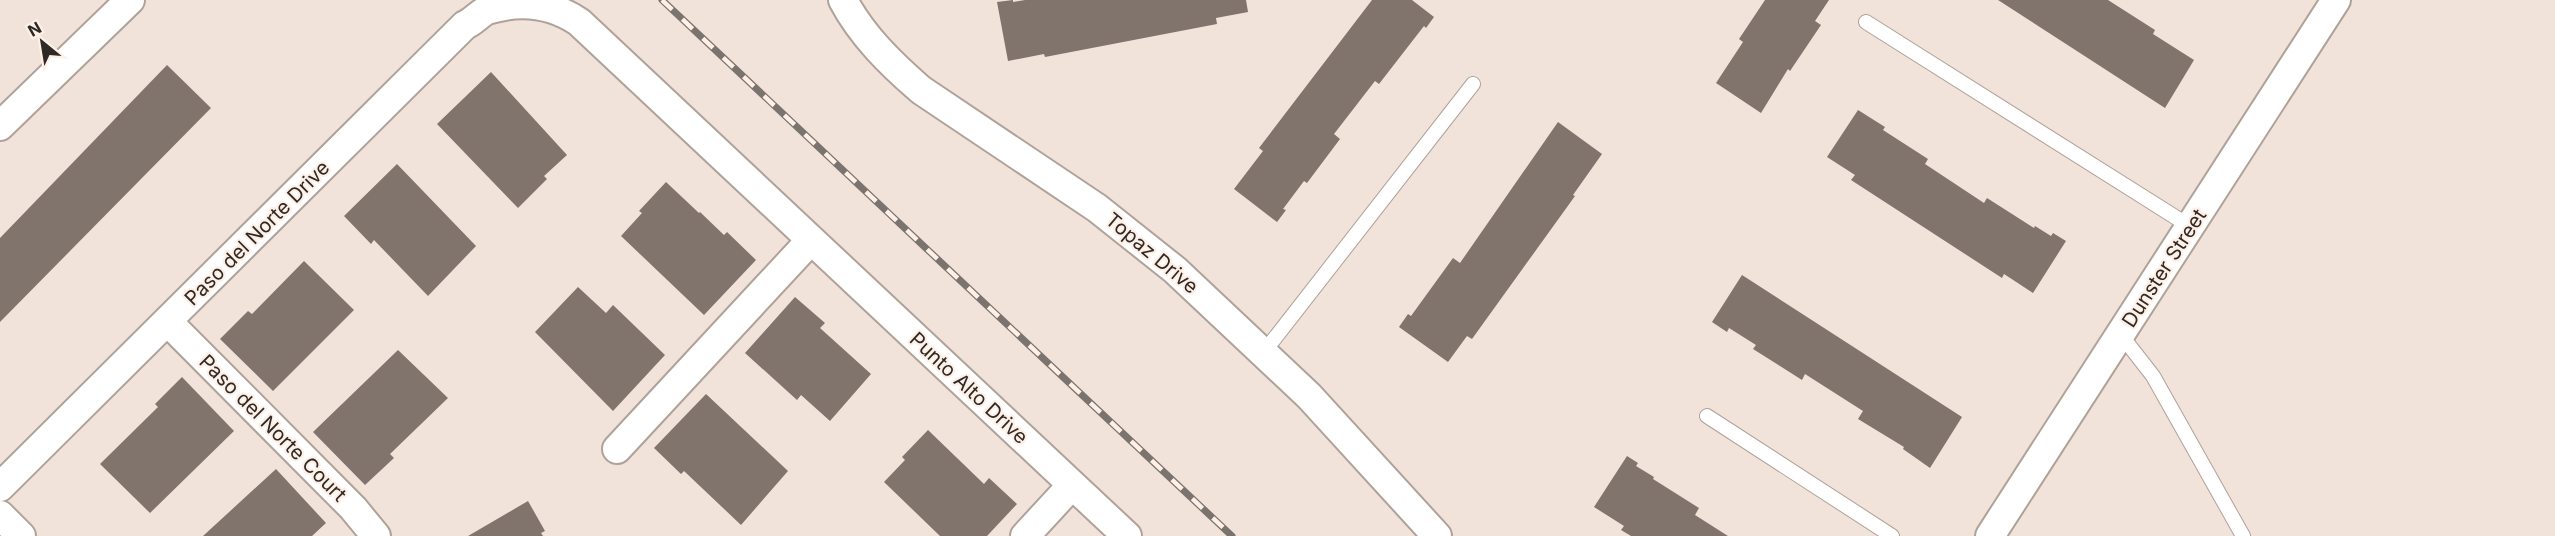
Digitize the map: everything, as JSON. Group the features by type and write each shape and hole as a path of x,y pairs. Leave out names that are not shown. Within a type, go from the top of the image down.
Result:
{"street":[{"path":"0,126 130,0"},
{"name":"Topaz Drive","path":"843,0 873,43 912,82 1097,208 1175,270 1310,396 1437,536"},
{"name":"Dunster Street","path":"1990,536 2336,0"},
{"name":"Punto Alto Drive","path":"525,1 542,3 564,12 579,22 1127,536"},
{"name":"Paso del Norte Drive","path":"0,487 465,26 492,8 505,3 525,1"},
{"path":"617,449 812,240"},
{"name":"Paso del Norte Court","path":"168,322 353,508 376,536"},
{"path":"1025,536 1072,485"},
{"path":"0,514 21,536"}],"lane":[{"path":"1866,22 2191,227"},
{"path":"1264,352 1473,84"},
{"path":"2121,335 2153,376 2243,536"},
{"path":"1707,416 1892,536"}],"building":[{"path":"1013,0 1013,2 1025,0 1246,0 1248,12 1216,18 1217,24 1045,57 1044,54 1008,61 997,2"},
{"path":"1372,0 1412,0 1434,17 1426,28 1424,26 1379,84 1375,81 1334,134 1340,139 1307,183 1304,181 1283,209 1286,210 1277,222 1234,189 1263,151 1259,148"},
{"path":"1765,0 1829,0 1815,21 1821,25 1790,71 1788,69 1761,113 1716,83 1743,42 1739,39"},
{"path":"1998,0 2108,0 2155,30 2153,34 2194,60 2165,108"},
{"path":"167,65 211,108 0,322 0,238"},
{"path":"491,72 567,155 544,176 547,179 518,208 437,124"},
{"path":"1858,110 1885,127 1883,130 1928,159 1925,164 1984,203 1987,198 2034,228 2035,226 2051,236 2053,233 2066,241 2033,293 2004,274 2002,278 1851,180 1855,175 1827,157"},
{"path":"1558,122 1602,154 1573,195 1575,196 1472,339 1467,336 1448,362 1399,327 1408,314 1411,316 1453,258 1460,263"},
{"path":"397,164 476,246 428,296 374,240 371,244 344,216"},
{"path":"666,182 724,235 727,232 756,260 704,315 621,236 642,213 639,211"},
{"path":"304,261 354,310 273,391 220,339 248,311 252,314"},
{"path":"1742,275 1962,417 1930,468 1903,449 1904,447 1858,419 1863,411 1805,374 1802,380 1753,349 1756,345 1729,328 1727,332 1712,322"},
{"path":"578,287 606,313 613,305 665,355 613,411 535,332"},
{"path":"795,297 825,323 820,328 871,374 830,421 801,395 797,400 745,353"},
{"path":"398,350 448,398 390,454 394,458 365,485 313,432"},
{"path":"182,377 234,431 150,513 100,464 158,407 155,404"},
{"path":"706,394 788,471 741,525 684,471 681,474 654,448"},
{"path":"928,430 984,484 989,478 1017,504 987,536 940,536 884,482 905,460 902,457"},
{"path":"1627,456 1638,463 1636,466 1654,477 1653,479 1699,508 1695,515 1728,536 1631,536 1621,530 1624,526 1594,507"},
{"path":"276,469 326,523 312,536 203,536"},
{"path":"528,501 545,531 541,533 543,536 468,536"}],"railway":[{"path":"662,0 1232,536"}]}
